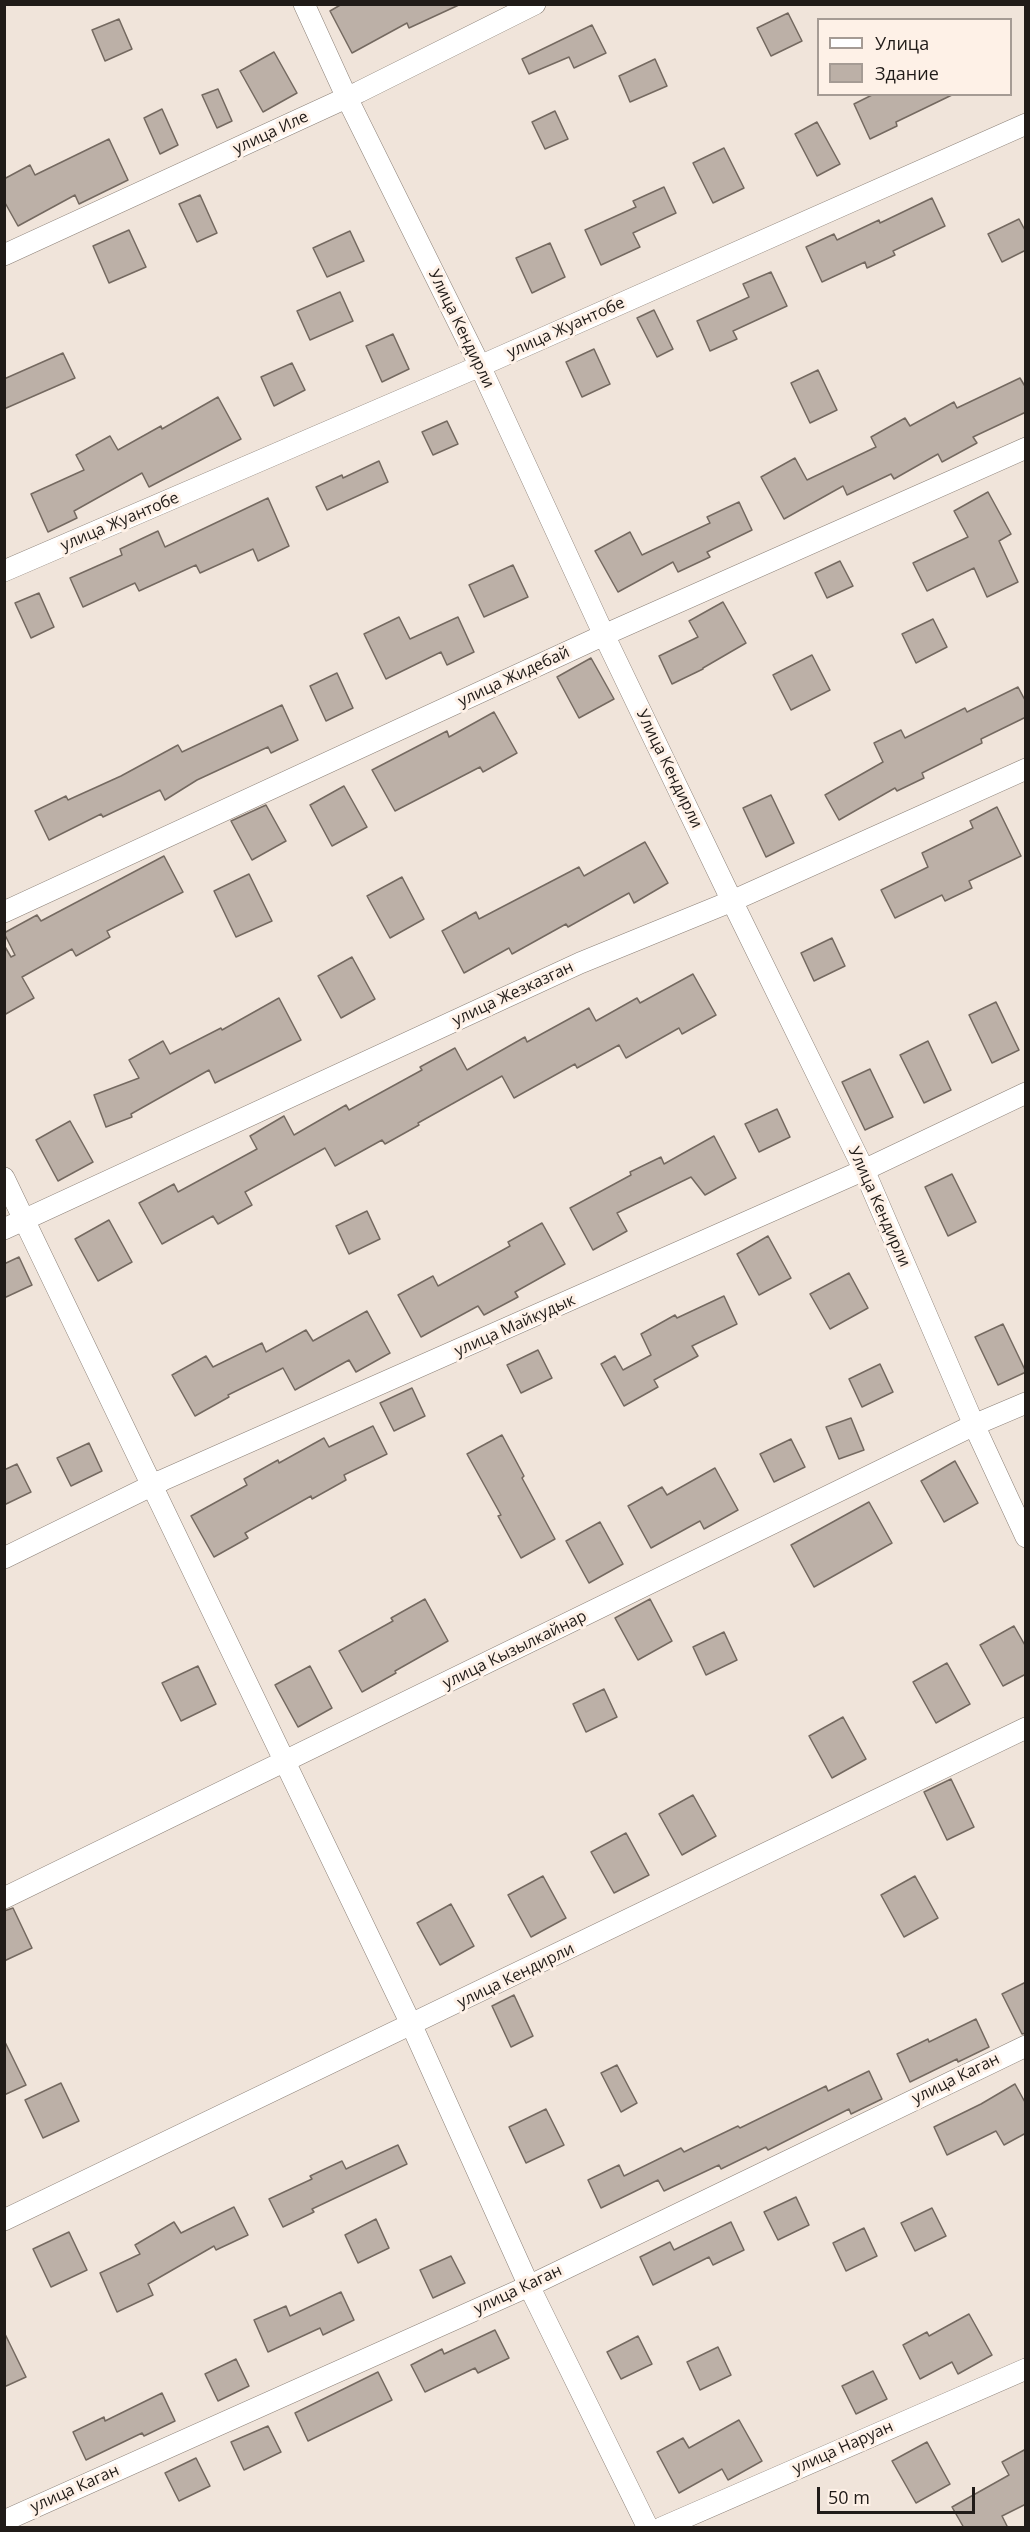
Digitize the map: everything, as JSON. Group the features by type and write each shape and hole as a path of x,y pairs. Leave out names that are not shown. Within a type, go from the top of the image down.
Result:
{"street":[{"name":"Улица Кендирли","path":"304,4 347,98 480,366 604,635 864,1170 974,1425 1026,1537"},
{"name":"улица Иле","path":"4,255 347,98 535,4"},
{"name":"улица Жуантобе","path":"4,571 480,366 1026,124"},
{"name":"улица Жидебай","path":"4,912 604,635 1026,448"},
{"name":"улица Жезказган","path":"4,1229 569,968 732,901 1026,768"},
{"name":"улица Майкудык","path":"4,1558 152,1485 864,1170 1026,1093"},
{"path":"4,1178 412,2026 529,2286 648,2528"},
{"name":"улица Кызылкайнар","path":"4,1898 974,1425 1026,1403"},
{"name":"улица Кендирли","path":"4,2220 412,2026 1026,1728"},
{"name":"улица Каган","path":"4,2521 529,2286 1026,2046"},
{"name":"улица Наруан","path":"661,2528 1026,2369"}],"building":[{"path":"342,4 461,4 409,28 407,23 352,53 330,11"},
{"path":"788,13 802,41 771,56 757,28"},
{"path":"119,19 132,49 105,61 92,30"},
{"path":"592,25 606,53 574,68 569,57 529,74 522,59"},
{"path":"274,52 297,93 263,112 240,71"},
{"path":"655,59 667,86 630,102 619,76"},
{"path":"218,89 232,121 217,128 202,95"},
{"path":"870,96 950,96 896,122 897,126 870,139 854,104"},
{"path":"162,109 178,145 160,154 144,118"},
{"path":"555,111 568,139 545,149 532,122"},
{"path":"817,122 840,164 817,176 795,134"},
{"path":"109,139 128,180 79,204 75,195 18,226 4,201 4,179 30,165 35,175"},
{"path":"724,148 744,188 713,203 693,163"},
{"path":"664,187 676,213 633,233 640,247 601,265 585,230 636,207 633,201"},
{"path":"200,195 217,233 197,242 179,204"},
{"path":"932,198 945,226 893,251 895,255 867,268 865,262 822,282 806,247 834,234 837,240 879,220 880,223"},
{"path":"1019,219 1026,232 1026,250 1002,262 988,234"},
{"path":"129,230 146,267 109,283 93,246"},
{"path":"350,231 364,261 327,277 313,248"},
{"path":"550,243 565,277 532,293 516,258"},
{"path":"771,272 787,306 733,331 737,339 710,351 697,321 749,297 743,284"},
{"path":"340,292 353,321 310,340 297,311"},
{"path":"654,310 673,349 657,357 637,318"},
{"path":"393,334 409,369 382,382 366,346"},
{"path":"594,349 610,384 582,397 566,362"},
{"path":"63,353 75,378 4,409 4,379"},
{"path":"292,363 305,390 274,406 261,377"},
{"path":"818,370 837,410 810,423 791,383"},
{"path":"1020,378 1026,388 1026,412 973,437 977,443 942,462 938,454 894,479 891,474 847,495 843,486 784,519 761,477 795,458 807,480 876,447 871,437 905,418 910,426 954,402 957,408"},
{"path":"218,397 241,439 149,487 142,473 74,511 77,518 48,532 31,494 84,470 76,455 110,436 118,450 161,426 162,429"},
{"path":"447,421 458,444 433,455 422,432"},
{"path":"379,461 388,482 327,510 316,487 342,475 343,478"},
{"path":"988,492 1011,534 999,541 1018,582 987,597 974,568 927,591 913,563 968,537 954,511"},
{"path":"268,498 289,546 258,561 253,549 200,573 196,565 139,591 135,583 83,607 70,578 122,555 120,549 158,531 165,547"},
{"path":"739,502 752,530 707,552 710,557 678,572 673,562 618,592 595,551 630,532 642,555 710,523 707,517"},
{"path":"840,561 853,586 827,598 815,573"},
{"path":"513,565 528,597 484,617 469,585"},
{"path":"39,593 54,627 31,638 15,603"},
{"path":"723,602 746,643 703,669 672,684 659,656 698,637 689,621"},
{"path":"399,617 410,639 458,617 474,652 447,665 441,652 386,679 364,634"},
{"path":"933,619 947,647 916,663 902,634"},
{"path":"812,655 830,690 791,710 773,675"},
{"path":"591,658 614,699 579,718 557,677"},
{"path":"337,673 353,708 326,721 310,686"},
{"path":"1018,687 1026,702 1026,717 981,739 982,743 922,773 924,778 897,791 895,788 839,820 825,795 883,762 874,743 901,730 905,738 965,708 967,712"},
{"path":"282,705 298,740 271,753 268,747 197,780 165,800 160,790 103,817 101,814 49,840 35,811 66,796 68,800 121,776 178,745 182,752"},
{"path":"494,712 517,753 483,772 480,767 395,811 372,770 447,731 449,737"},
{"path":"344,786 367,827 332,846 310,805"},
{"path":"771,795 794,843 766,857 743,808"},
{"path":"266,805 286,841 252,860 231,821"},
{"path":"997,807 1021,856 969,881 972,888 945,901 942,895 895,918 881,890 928,867 922,853 973,828 970,821"},
{"path":"645,842 668,883 634,903 629,893 568,927 566,924 512,954 509,948 464,973 442,931 476,912 479,919 579,867 584,876"},
{"path":"164,856 183,892 107,931 110,937 76,956 72,949 22,977 34,998 4,1015 4,945 11,957 15,955 4,933 37,915 41,921"},
{"path":"249,874 272,921 236,937 214,891"},
{"path":"402,877 424,919 390,938 367,896"},
{"path":"832,938 845,966 814,981 801,953"},
{"path":"352,957 375,999 341,1018 318,976"},
{"path":"693,974 716,1015 682,1034 679,1028 626,1058 619,1045 577,1068 575,1064 514,1098 502,1076 385,1144 382,1140 335,1166 325,1148 245,1192 252,1205 218,1224 213,1216 162,1244 139,1203 174,1184 178,1192 257,1149 250,1136 284,1116 294,1135 346,1105 349,1110 422,1070 420,1067 455,1048 467,1070 525,1037 527,1042 589,1008 596,1021 637,998 640,1003"},
{"path":"279,998 301,1040 215,1083 209,1070 131,1114 132,1117 106,1127 94,1095 139,1078 129,1060 163,1041 170,1054 221,1028 222,1030"},
{"path":"996,1002 1019,1050 992,1063 969,1015"},
{"path":"928,1041 951,1090 924,1103 900,1055"},
{"path":"870,1069 893,1117 865,1130 842,1082"},
{"path":"777,1109 790,1137 759,1152 745,1124"},
{"path":"70,1121 93,1162 58,1181 36,1140"},
{"path":"714,1136 736,1178 705,1195 691,1177 617,1213 627,1231 593,1250 570,1208 631,1175 630,1172 661,1157 664,1164"},
{"path":"952,1174 976,1222 948,1236 925,1187"},
{"path":"367,1211 380,1239 349,1254 336,1226"},
{"path":"109,1220 132,1262 98,1281 75,1239"},
{"path":"542,1223 565,1264 515,1292 518,1297 484,1315 478,1306 421,1337 398,1295 433,1276 438,1286 510,1246 508,1242"},
{"path":"768,1236 791,1278 759,1295 737,1254"},
{"path":"19,1257 32,1285 4,1298 4,1264"},
{"path":"849,1273 868,1308 830,1329 810,1294"},
{"path":"724,1296 737,1324 692,1346 698,1356 654,1380 658,1387 624,1406 601,1364 615,1356 623,1370 651,1355 641,1334 675,1315 677,1318"},
{"path":"367,1311 390,1353 356,1372 349,1360 295,1390 283,1368 228,1395 229,1397 195,1416 172,1375 206,1356 213,1367 262,1343 266,1352 306,1330 313,1341"},
{"path":"1003,1324 1026,1372 998,1385 975,1337"},
{"path":"538,1350 552,1378 521,1393 507,1365"},
{"path":"880,1364 893,1392 862,1407 849,1379"},
{"path":"412,1388 425,1416 394,1431 380,1403"},
{"path":"851,1418 864,1450 839,1459 826,1427"},
{"path":"373,1426 387,1454 344,1475 346,1480 312,1499 311,1496 245,1533 248,1538 214,1557 191,1516 247,1485 244,1479 278,1460 279,1463 324,1438 329,1447"},
{"path":"502,1435 555,1539 521,1558 498,1516 501,1515 467,1454"},
{"path":"791,1439 805,1467 774,1482 760,1454"},
{"path":"89,1443 102,1471 71,1486 57,1458"},
{"path":"955,1461 978,1503 944,1522 921,1481"},
{"path":"17,1464 31,1492 4,1505 4,1470"},
{"path":"715,1468 738,1510 704,1529 700,1521 651,1548 628,1506 662,1487 667,1495"},
{"path":"869,1502 892,1543 814,1587 791,1545"},
{"path":"600,1522 623,1564 589,1583 566,1541"},
{"path":"425,1599 448,1641 362,1692 339,1651 393,1621 391,1618"},
{"path":"650,1599 672,1641 638,1660 615,1618"},
{"path":"1014,1626 1026,1647 1026,1674 1003,1686 980,1645"},
{"path":"724,1632 737,1660 706,1675 693,1647"},
{"path":"947,1663 970,1704 936,1723 913,1682"},
{"path":"198,1666 216,1704 181,1721 162,1683"},
{"path":"310,1666 332,1708 298,1727 275,1685"},
{"path":"604,1689 617,1717 586,1732 573,1704"},
{"path":"843,1717 866,1759 832,1778 809,1736"},
{"path":"951,1779 974,1827 947,1840 924,1792"},
{"path":"693,1795 716,1836 682,1855 659,1814"},
{"path":"626,1833 649,1875 614,1893 591,1852"},
{"path":"543,1876 566,1918 531,1937 508,1895"},
{"path":"915,1876 938,1918 904,1937 881,1895"},
{"path":"451,1904 474,1946 440,1965 417,1923"},
{"path":"13,1908 32,1948 4,1961 4,1911"},
{"path":"1026,1982 1026,2033 1022,2034 1002,1994"},
{"path":"514,1995 533,2036 511,2047 492,2006"},
{"path":"976,2019 989,2047 958,2062 957,2059 910,2082 897,2054 928,2039 929,2042"},
{"path":"4,2040 26,2085 4,2095"},
{"path":"617,2065 637,2103 621,2112 601,2073"},
{"path":"869,2071 882,2099 851,2114 849,2109 768,2150 766,2147 721,2169 719,2165 664,2191 658,2180 601,2208 588,2180 619,2165 624,2176 681,2148 684,2152 738,2126 740,2128 826,2086 828,2091"},
{"path":"61,2083 79,2121 43,2138 25,2100"},
{"path":"1015,2084 1026,2104 1026,2133 1004,2145 996,2131 947,2155 934,2127"},
{"path":"546,2109 564,2145 526,2163 509,2127"},
{"path":"398,2145 407,2164 312,2209 314,2212 283,2227 269,2199 312,2179 310,2176 342,2161 346,2169"},
{"path":"796,2197 809,2225 778,2240 764,2212"},
{"path":"234,2207 248,2235 216,2250 214,2246 148,2284 153,2295 117,2312 100,2273 140,2254 135,2245 174,2222 181,2233"},
{"path":"932,2208 946,2236 915,2251 901,2223"},
{"path":"376,2219 389,2248 358,2263 345,2235"},
{"path":"731,2222 744,2250 713,2265 709,2257 653,2285 640,2257 670,2242 674,2250"},
{"path":"864,2228 877,2256 846,2271 833,2243"},
{"path":"69,2232 87,2270 51,2287 33,2249"},
{"path":"451,2256 465,2283 433,2298 420,2270"},
{"path":"341,2292 354,2320 323,2335 320,2328 268,2352 254,2320 286,2306 290,2316"},
{"path":"969,2314 992,2355 958,2374 952,2362 920,2379 903,2345 927,2332 929,2336"},
{"path":"495,2330 509,2358 478,2373 475,2368 425,2392 411,2365 442,2349 444,2354"},
{"path":"4,2332 26,2377 4,2387"},
{"path":"638,2336 652,2364 621,2379 607,2352"},
{"path":"718,2347 731,2375 700,2390 687,2362"},
{"path":"236,2359 249,2386 218,2401 205,2374"},
{"path":"873,2371 887,2399 856,2414 842,2386"},
{"path":"378,2372 392,2400 308,2441 295,2413"},
{"path":"162,2393 175,2421 144,2436 142,2433 86,2460 73,2432 104,2417 105,2421"},
{"path":"739,2420 762,2461 728,2480 722,2469 679,2493 657,2452 683,2438 689,2448"},
{"path":"268,2426 281,2452 244,2470 231,2442"},
{"path":"927,2442 950,2484 916,2503 892,2461"},
{"path":"1026,2449 1026,2504 1002,2516 1008,2528 964,2528 952,2507 1009,2475 1002,2462"},
{"path":"196,2458 210,2486 179,2501 165,2473"}]}
